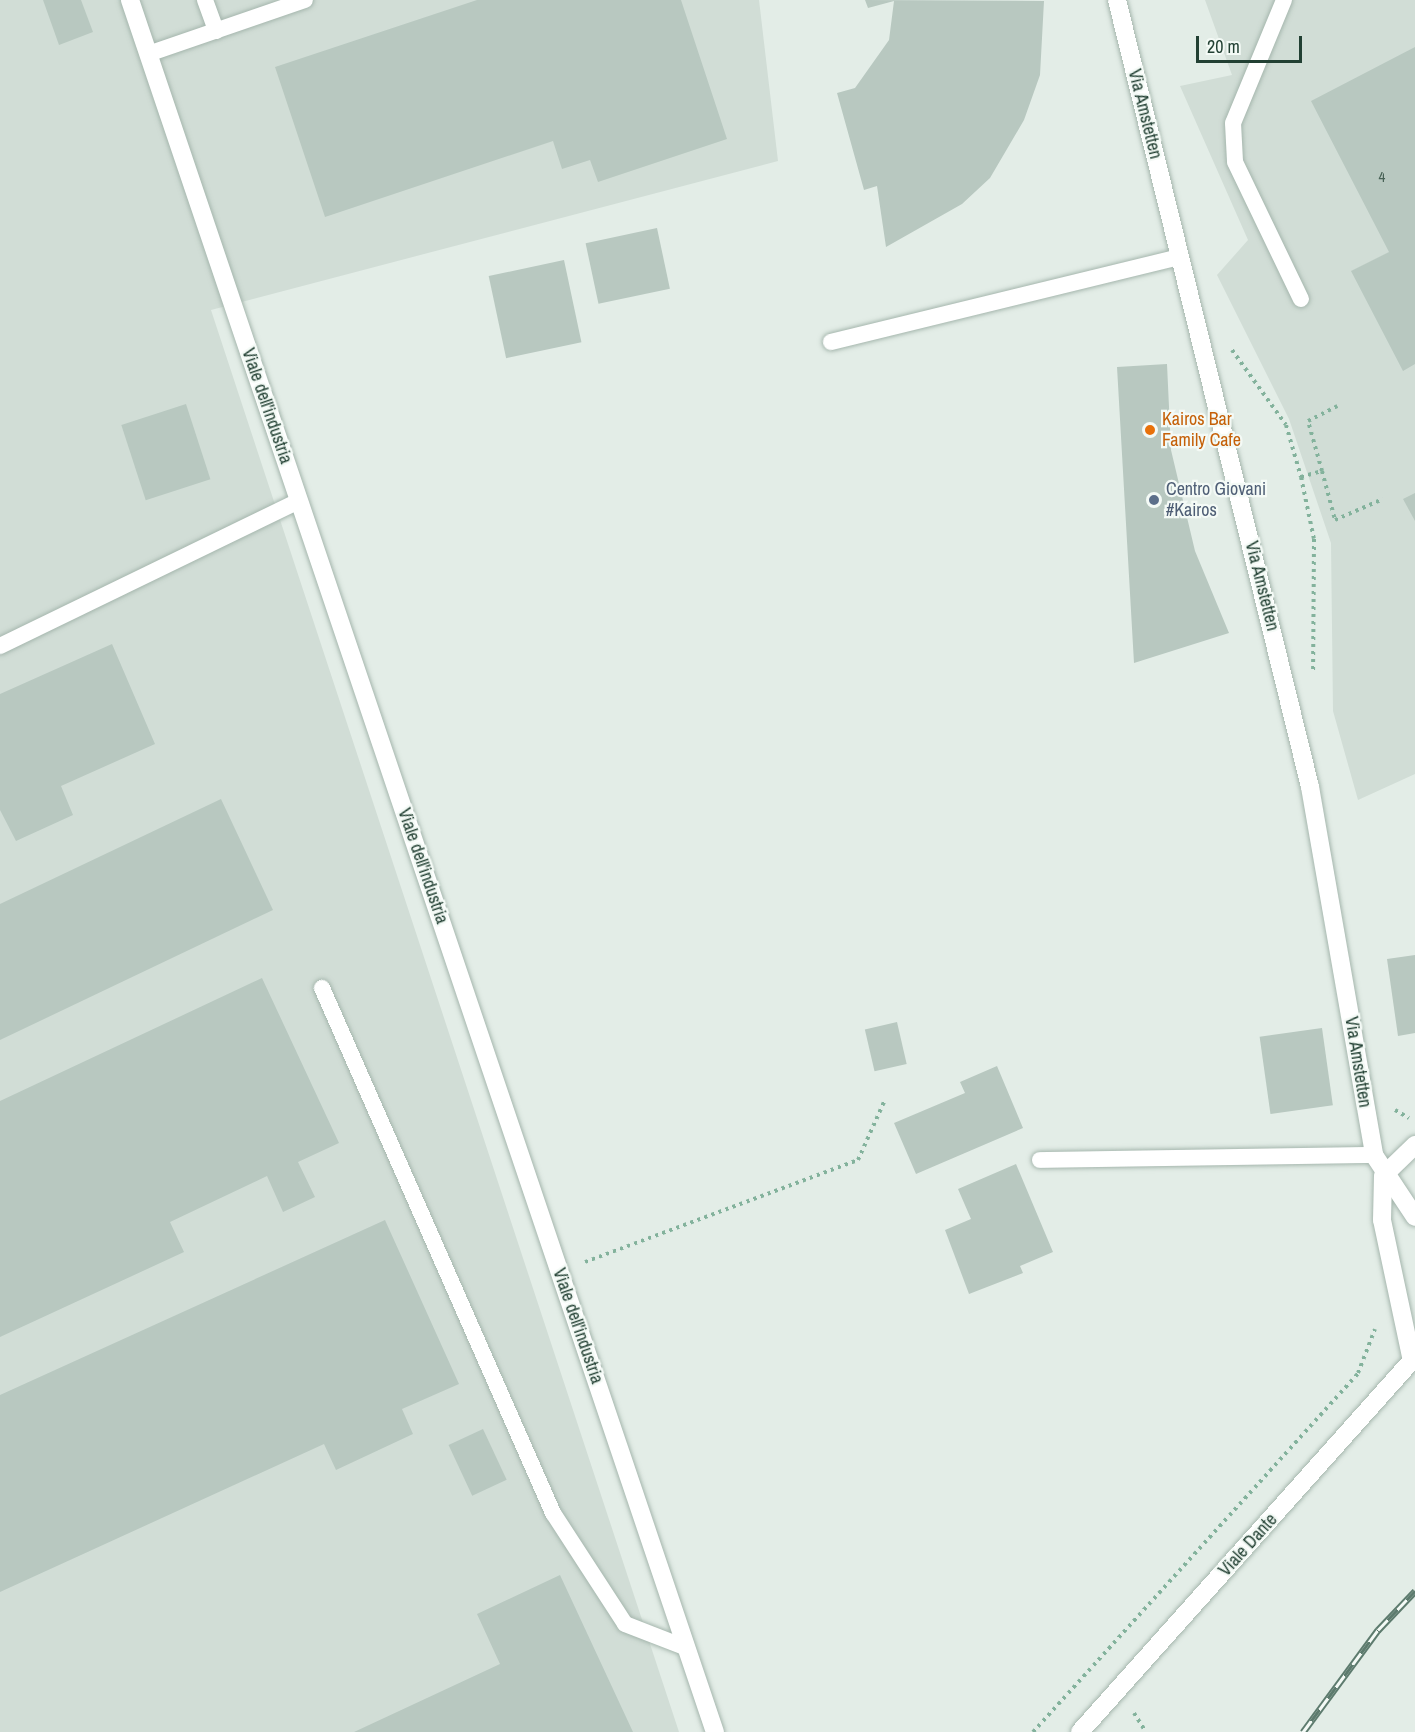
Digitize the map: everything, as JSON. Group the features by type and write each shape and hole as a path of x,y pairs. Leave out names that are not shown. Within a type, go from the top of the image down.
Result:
{"street":[{"name":"Viale dell'industria","path":"130,0 715,1732"},
{"name":"Via Amstetten","path":"1117,0 1310,787 1374,1155 1383,1176 1415,1217"},
{"path":"1383,1176 1415,1145"},
{"name":"Via Amstetten","path":"1383,1176 1382,1220 1414,1359"},
{"name":"Viale Dante","path":"1080,1732 1414,1359"}],"lane":[{"path":"205,0 216,31"},
{"path":"148,54 216,31 279,4 305,0"},
{"path":"1284,0 1233,123 1234,162 1301,299"},
{"path":"831,342 1180,257"},
{"path":"0,646 299,501"},
{"path":"322,988 553,1513 625,1624 687,1648"},
{"path":"1040,1160 1374,1155"}],"path":[{"path":"1337,406 1308,421 1335,520 1383,499"},
{"path":"1301,477 1322,471"},
{"path":"560,1273 858,1160 884,1102"},
{"path":"1033,1732 1358,1372 1376,1322"}],"shaded area":[{"path":"0,0 759,0 778,161 211,310 679,1732 0,1732"},
{"path":"1205,0 1415,0 1415,774 1358,800 1333,711 1331,543 1289,419 1217,275 1248,240 1180,86 1232,75"}],"building":[{"path":"43,0 81,0 93,32 59,45"},
{"path":"477,0 681,0 727,139 598,182 590,160 562,169 553,141 325,217 275,67"},
{"path":"865,0 1044,1 1040,75 1024,120 990,178 962,204 886,247 877,186 864,190 837,93 855,88 889,40 894,1 868,8"},
{"path":"1415,47 1415,364 1403,371 1351,271 1389,252 1311,101"},
{"path":"657,228 670,289 598,304 586,243"},
{"path":"564,260 581,342 506,358 489,276"},
{"name":"Centro Giovani #Kairos","path":"1167,364 1171,450 1195,551 1229,633 1134,663 1117,367"},
{"path":"186,404 210,479 146,500 121,425"},
{"path":"1415,493 1415,521 1403,499"},
{"path":"112,644 155,744 61,786 73,815 16,841 0,810 0,694"},
{"path":"221,799 273,910 0,1040 0,904"},
{"path":"1415,955 1415,1033 1398,1036 1387,959"},
{"path":"262,978 339,1143 298,1162 315,1197 283,1212 267,1176 170,1222 184,1252 0,1337 0,1101"},
{"path":"897,1022 907,1064 875,1071 865,1029"},
{"path":"1322,1028 1333,1105 1270,1114 1260,1037"},
{"path":"997,1066 1023,1128 916,1174 894,1123 965,1093 960,1082"},
{"path":"1016,1164 1053,1252 1020,1266 1023,1273 969,1294 945,1230 971,1219 958,1189"},
{"path":"385,1220 459,1384 402,1409 413,1434 336,1470 324,1444 0,1592 0,1395"},
{"path":"483,1429 507,1480 472,1496 449,1445"},
{"path":"560,1575 633,1732 354,1732 500,1664 477,1614"}],"railway":[{"path":"1303,1732 1378,1630 1415,1591"}],"place":[{"name":"Kairos Bar Family Cafe","path":"1150,430"},
{"name":"Centro Giovani #Kairos","path":"1154,500"}]}
